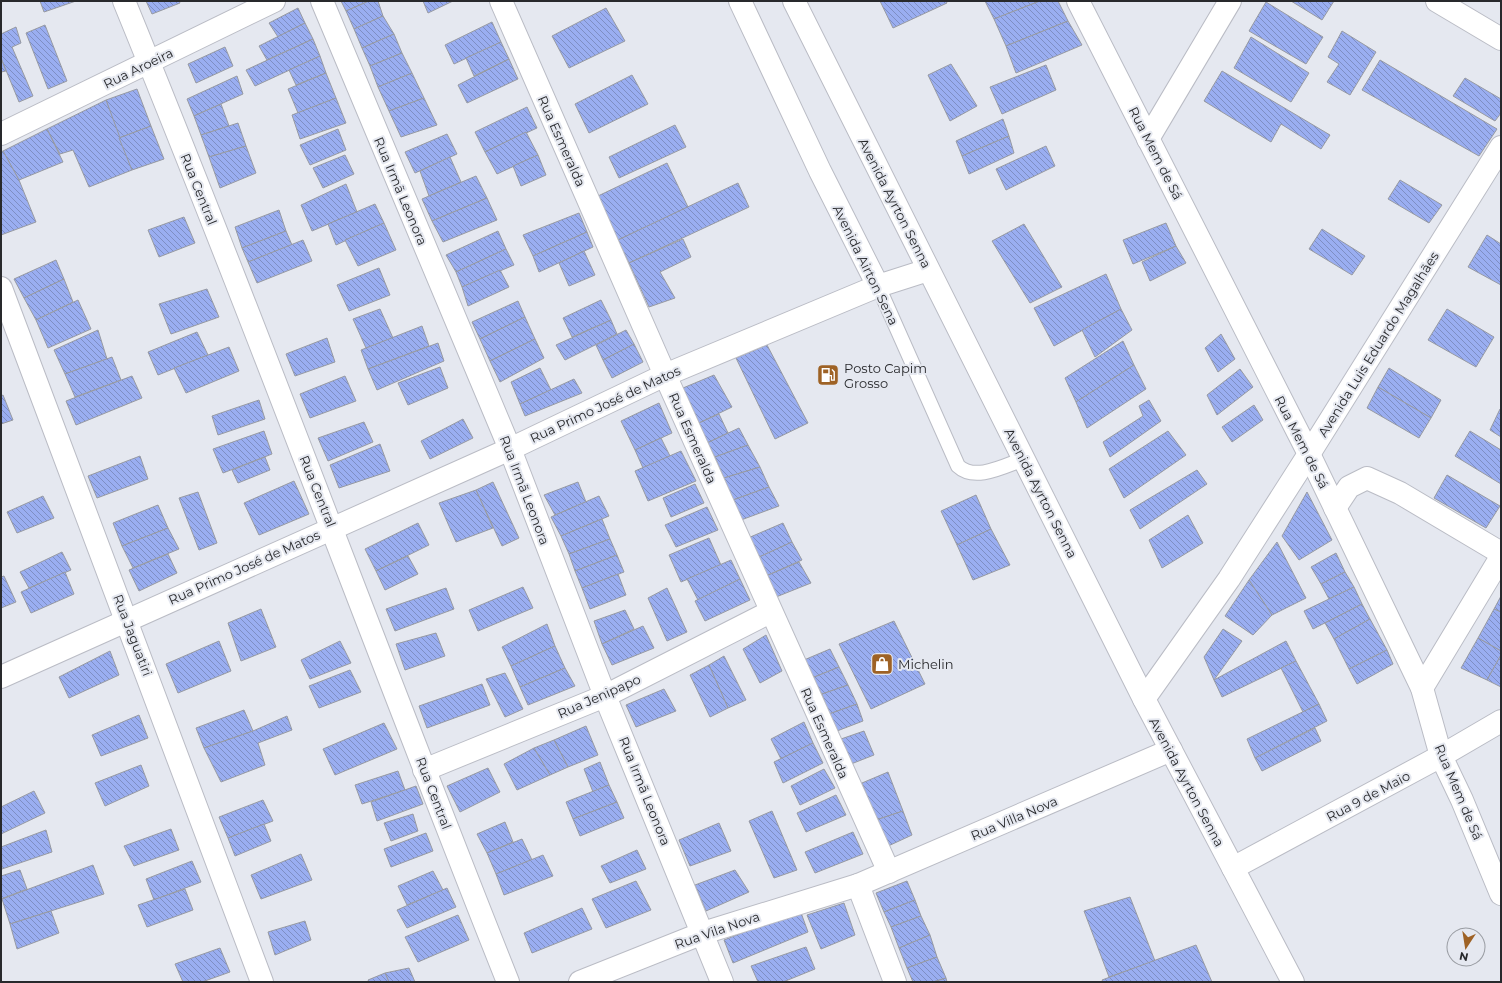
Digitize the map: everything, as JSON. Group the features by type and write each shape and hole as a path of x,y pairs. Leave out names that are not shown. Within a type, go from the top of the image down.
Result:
{"main road":[{"name":"Rua Central","path":"124,1 333,527 424,770 508,982"},
{"name":"Rua Aroeira","path":"1,134 274,1"},
{"name":"Rua Irmã Leonora","path":"322,1 510,449 605,696 722,982"},
{"name":"Rua Esmeralda","path":"501,1 770,612 889,872"},
{"name":"Avenida Airton Sena","path":"740,1 820,171 878,286"},
{"name":"Avenida Ayrton Senna","path":"794,1 1144,698 1293,982"},
{"name":"Rua Mem de Sá","path":"1078,1 1309,454 1422,688 1441,756 1499,882"},
{"path":"1148,139 1230,1"},
{"path":"1436,1 1501,39"},
{"name":"Avenida Luis Eduardo Magalhães","path":"1144,698 1229,579 1501,147"},
{"name":"Rua Primo José de Matos","path":"1,677 510,449 665,375 878,286 928,270"},
{"name":"Rua Jaguatiri","path":"1,288 262,982"},
{"path":"1335,508 1349,487 1367,478 1400,493 1501,553"},
{"path":"1422,688 1501,557"},
{"name":"Rua Jenipapo","path":"424,770 605,696 770,612"},
{"name":"Rua 9 de Maio","path":"1233,868 1441,756 1501,721"},
{"name":"Rua Villa Nova","path":"858,885 1171,750"},
{"path":"858,885 895,982"},
{"name":"Rua Vila Nova","path":"580,982 703,933 858,885"}],"lane":[{"name":"Avenida Airton Sena","path":"878,286 958,466 964,472 976,474 1024,459"}],"building":[{"path":"40,1 76,1 44,12"},
{"path":"146,1 179,1 180,3 152,14"},
{"path":"341,1 369,1 346,11"},
{"path":"369,1 378,1 383,16 354,29 346,11"},
{"path":"423,1 453,1 428,13"},
{"path":"880,1 946,1 947,3 893,28"},
{"path":"985,1 1040,1 994,19"},
{"path":"1040,1 1058,1 1068,21 1006,46 994,19"},
{"path":"1291,1 1334,1 1322,20"},
{"path":"1266,2 1323,37 1306,64 1249,31"},
{"path":"298,8 305,23 278,37 269,23"},
{"path":"606,8 625,41 569,68 552,36"},
{"path":"383,16 394,34 362,48 354,29"},
{"path":"1068,21 1082,45 1016,73 1006,46"},
{"path":"492,22 501,42 454,64 445,45"},
{"path":"305,23 313,39 267,60 259,46"},
{"path":"45,25 67,81 48,89 26,33"},
{"path":"16,27 21,43 12,47 33,96 19,102 1,58 1,34"},
{"path":"1342,31 1376,52 1350,95 1327,82 1339,64 1328,57"},
{"path":"394,34 402,53 370,66 362,48"},
{"path":"1251,37 1309,73 1291,102 1234,68"},
{"path":"313,39 320,56 255,86 246,70"},
{"path":"501,42 509,59 474,76 466,58"},
{"path":"225,47 233,66 196,83 188,64"},
{"path":"402,53 412,73 378,87 370,66"},
{"path":"320,56 326,73 296,85 289,70"},
{"path":"1,58 6,71 1,72"},
{"path":"509,59 518,79 467,103 458,85"},
{"path":"1380,60 1497,129 1479,156 1362,90"},
{"path":"951,64 977,106 950,121 928,75"},
{"path":"1046,65 1056,90 1002,114 990,87"},
{"path":"1222,71 1330,135 1321,149 1281,124 1271,142 1204,101"},
{"path":"326,73 336,98 298,113 288,89"},
{"path":"412,73 424,98 389,111 378,87"},
{"path":"632,75 648,104 589,133 575,104"},
{"path":"237,76 243,94 194,116 187,99"},
{"path":"1465,78 1501,99 1501,113 1495,121 1453,96"},
{"path":"137,89 151,126 119,138 106,100"},
{"path":"336,98 346,123 300,139 292,115"},
{"path":"424,98 437,125 401,137 389,111"},
{"path":"106,100 132,170 89,187 73,150 60,154 47,129"},
{"path":"221,104 229,126 201,135 194,116"},
{"path":"527,107 537,128 485,152 475,132"},
{"path":"1003,119 1009,136 962,156 956,141"},
{"path":"238,123 246,146 209,157 201,135"},
{"path":"675,125 686,147 619,178 609,157"},
{"path":"151,126 164,159 132,170 119,138"},
{"path":"47,129 63,162 19,180 3,151"},
{"path":"338,129 346,150 310,165 300,145"},
{"path":"526,132 538,155 497,174 485,152"},
{"path":"447,134 457,154 415,173 405,152"},
{"path":"1009,136 1014,153 969,174 962,156"},
{"path":"246,146 256,173 220,188 209,157"},
{"path":"1046,146 1055,166 1006,190 996,169"},
{"path":"3,151 19,180 36,222 1,235 1,152"},
{"path":"345,155 354,174 323,188 313,168"},
{"path":"538,155 546,175 521,186 513,166"},
{"path":"450,157 461,182 429,196 420,171"},
{"path":"667,163 688,207 618,240 598,196"},
{"path":"476,176 487,198 432,221 422,199"},
{"path":"1400,180 1442,205 1429,223 1388,199"},
{"path":"738,183 749,207 629,263 618,240"},
{"path":"346,184 357,212 312,231 301,205"},
{"path":"487,198 497,220 443,242 432,221"},
{"path":"375,204 384,223 336,245 328,224"},
{"path":"279,210 286,231 242,248 235,227"},
{"path":"579,213 587,232 533,256 523,235"},
{"path":"184,217 195,243 159,257 148,230"},
{"path":"384,223 396,250 358,266 345,240"},
{"path":"1166,223 1176,246 1133,264 1123,240"},
{"path":"1024,224 1062,287 1030,303 992,241"},
{"path":"1322,229 1365,256 1352,275 1309,249"},
{"path":"286,231 292,245 248,262 242,248"},
{"path":"498,231 506,249 456,272 446,255"},
{"path":"587,232 593,247 539,272 533,256"},
{"path":"1487,235 1501,244 1501,285 1468,267"},
{"path":"683,239 691,257 660,272 675,298 649,307 629,263"},
{"path":"303,240 312,261 257,283 248,262"},
{"path":"1176,246 1186,263 1150,281 1142,262"},
{"path":"506,249 514,265 462,287 456,272"},
{"path":"584,251 595,275 569,286 559,263"},
{"path":"56,260 64,279 24,298 14,279"},
{"path":"379,268 390,295 349,311 337,285"},
{"path":"500,270 509,287 468,306 462,287"},
{"path":"1106,274 1121,309 1054,346 1034,308"},
{"path":"64,279 73,302 36,320 24,298"},
{"path":"207,289 219,317 171,334 159,304"},
{"path":"78,300 91,329 48,348 36,320"},
{"path":"601,300 611,320 572,337 563,318"},
{"path":"518,301 525,317 480,339 472,322"},
{"path":"380,309 393,338 366,348 353,319"},
{"path":"1121,309 1132,330 1095,357 1082,330"},
{"path":"1447,309 1494,337 1476,367 1428,340"},
{"path":"525,317 535,339 490,361 480,339"},
{"path":"611,320 617,334 565,360 556,345"},
{"path":"422,326 429,346 368,369 361,350"},
{"path":"98,330 107,359 65,374 54,350"},
{"path":"626,330 634,344 603,360 596,345"},
{"path":"197,332 208,355 158,375 148,352"},
{"path":"1221,334 1235,359 1218,372 1205,348"},
{"path":"327,338 335,362 295,376 286,354"},
{"path":"535,339 544,358 500,382 490,361"},
{"path":"1123,341 1134,365 1076,402 1065,378"},
{"path":"438,343 444,361 377,390 368,369"},
{"path":"634,344 643,362 612,378 603,360"},
{"path":"767,345 808,423 775,439 736,358"},
{"path":"229,347 239,371 186,393 174,368"},
{"path":"112,357 121,380 75,397 65,374"},
{"path":"1134,365 1146,389 1087,428 1076,402"},
{"path":"440,367 448,388 408,405 398,383"},
{"path":"540,368 551,390 520,404 511,382"},
{"path":"1389,368 1441,400 1431,418 1378,387"},
{"path":"1240,369 1253,387 1217,415 1207,395"},
{"path":"714,375 732,407 699,423 683,388"},
{"path":"132,376 142,398 76,425 66,401"},
{"path":"345,376 356,401 310,418 300,394"},
{"path":"574,379 582,393 525,416 520,404"},
{"path":"1378,387 1431,418 1419,438 1367,408"},
{"path":"3,395 13,420 1,424 1,396"},
{"path":"259,400 265,419 218,435 212,416"},
{"path":"1149,400 1161,421 1110,457 1103,442 1143,416 1139,406"},
{"path":"659,403 672,433 635,450 621,421"},
{"path":"1254,405 1263,420 1232,442 1222,427"},
{"path":"1500,409 1501,410 1501,437 1490,430"},
{"path":"719,414 728,433 707,443 699,423"},
{"path":"463,419 473,438 430,459 421,441"},
{"path":"364,422 373,442 328,461 318,438"},
{"path":"739,428 748,445 715,457 707,443"},
{"path":"264,431 272,454 223,473 213,449"},
{"path":"1168,431 1186,455 1124,498 1109,469"},
{"path":"1470,431 1501,450 1501,484 1455,456"},
{"path":"661,438 670,456 643,468 635,450"},
{"path":"380,444 390,471 339,488 330,465"},
{"path":"748,445 760,467 724,478 715,457"},
{"path":"681,451 696,481 648,501 635,471"},
{"path":"140,456 148,479 97,498 88,476"},
{"path":"265,457 270,470 238,483 232,470"},
{"path":"760,467 769,487 733,500 724,478"},
{"path":"1197,470 1207,484 1140,529 1130,510"},
{"path":"1447,475 1500,506 1486,528 1434,498"},
{"path":"294,481 309,514 259,535 244,503"},
{"path":"493,482 519,538 502,546 476,490"},
{"path":"578,482 586,502 555,515 544,495"},
{"path":"695,484 704,503 671,517 663,498"},
{"path":"769,487 779,506 741,520 733,500"},
{"path":"476,490 493,528 456,542 439,503"},
{"path":"198,492 217,543 199,550 179,498"},
{"path":"1307,492 1332,540 1299,560 1282,536"},
{"path":"976,495 991,529 957,545 941,511"},
{"path":"43,496 54,518 17,533 7,512"},
{"path":"599,496 609,516 561,536 551,517"},
{"path":"158,505 168,528 122,546 113,523"},
{"path":"707,507 718,530 676,547 665,525"},
{"path":"1188,515 1203,543 1162,568 1149,540"},
{"path":"602,519 610,539 569,554 561,536"},
{"path":"418,523 429,545 376,571 365,549"},
{"path":"783,523 792,542 757,558 748,538"},
{"path":"168,528 179,549 133,568 122,546"},
{"path":"991,529 1010,565 973,580 957,545"},
{"path":"709,538 721,565 681,582 669,555"},
{"path":"610,539 617,555 575,571 569,554"},
{"path":"792,542 802,560 766,576 757,558"},
{"path":"1277,542 1306,598 1272,615 1249,580"},
{"path":"62,552 71,570 29,588 20,572"},
{"path":"1336,553 1345,572 1321,584 1311,567"},
{"path":"168,554 177,573 139,591 129,570"},
{"path":"617,555 624,572 582,588 575,571"},
{"path":"408,556 418,574 385,590 376,571"},
{"path":"731,560 740,579 698,600 687,579"},
{"path":"799,562 811,583 776,597 766,576"},
{"path":"65,572 74,594 31,613 21,592"},
{"path":"1345,572 1354,587 1329,599 1321,584"},
{"path":"618,574 626,595 590,609 582,588"},
{"path":"4,576 16,602 1,608 1,577"},
{"path":"740,579 750,600 705,621 695,601"},
{"path":"1249,580 1272,615 1253,635 1225,616"},
{"path":"523,587 533,608 478,631 469,610"},
{"path":"1354,587 1362,604 1313,629 1304,611"},
{"path":"446,588 454,609 395,631 386,609"},
{"path":"667,588 687,632 667,641 648,598"},
{"path":"1501,596 1501,612 1494,609"},
{"path":"1362,604 1370,619 1334,639 1325,623"},
{"path":"261,609 276,647 241,661 228,623"},
{"path":"1494,609 1501,612 1501,651 1478,638"},
{"path":"625,610 634,629 602,644 594,621"},
{"path":"1370,619 1387,650 1349,669 1334,639"},
{"name":"Michelin","path":"894,621 925,684 871,709 839,644"},
{"path":"547,624 555,646 511,666 502,647"},
{"path":"643,626 654,648 612,665 602,644"},
{"path":"1223,629 1242,641 1214,680 1204,657"},
{"path":"436,633 445,656 405,670 396,644"},
{"path":"766,635 782,671 760,683 743,649"},
{"path":"1478,638 1501,651 1501,655 1487,680 1461,668"},
{"path":"219,641 231,671 178,693 166,664"},
{"path":"340,641 351,663 310,679 301,660"},
{"path":"1286,641 1296,661 1222,697 1214,680"},
{"path":"555,646 565,668 520,687 511,666"},
{"path":"830,649 839,667 812,678 804,660"},
{"path":"1387,650 1393,664 1357,684 1349,669"},
{"path":"110,651 119,675 69,698 59,677"},
{"path":"1501,655 1501,687 1487,680"},
{"path":"724,656 746,700 728,708 709,665"},
{"path":"1296,661 1319,704 1303,712 1281,668"},
{"path":"709,665 728,708 710,717 690,675"},
{"path":"839,667 848,685 822,694 812,678"},
{"path":"565,668 575,686 528,705 520,687"},
{"path":"350,670 361,692 319,708 309,686"},
{"path":"505,673 523,709 505,717 486,679"},
{"path":"482,684 490,705 427,728 419,706"},
{"path":"848,685 857,704 829,714 822,694"},
{"path":"664,689 676,711 636,727 626,705"},
{"path":"857,704 863,721 837,731 829,714"},
{"path":"1319,704 1327,721 1255,758 1247,739"},
{"path":"244,710 253,731 204,748 196,728"},
{"path":"139,715 148,738 101,756 92,735"},
{"path":"287,716 292,730 258,743 265,765 221,782 204,748 253,731"},
{"path":"804,722 813,743 781,759 771,739"},
{"path":"384,723 397,749 335,775 323,749"},
{"path":"586,726 598,755 568,767 554,740"},
{"path":"1315,728 1321,741 1262,771 1255,758"},
{"path":"864,731 874,755 851,764 841,739"},
{"path":"554,740 568,767 550,775 534,748"},
{"path":"813,743 823,763 783,783 774,762"},
{"path":"534,748 550,775 517,790 504,764"},
{"path":"600,762 609,785 593,792 584,769"},
{"path":"141,765 149,786 105,806 95,783"},
{"path":"488,768 500,792 460,812 447,786"},
{"path":"824,769 835,788 800,805 791,786"},
{"path":"398,771 405,790 362,804 355,785"},
{"path":"888,772 903,811 876,820 862,783"},
{"path":"609,785 617,802 573,819 566,802"},
{"path":"416,786 423,804 377,821 371,802"},
{"path":"34,791 45,813 1,834 1,807"},
{"path":"836,795 846,815 806,832 797,813"},
{"path":"263,800 273,821 228,838 219,817"},
{"path":"617,802 624,818 580,836 573,819"},
{"path":"772,811 797,870 774,878 749,821"},
{"path":"903,811 912,835 886,847 876,820"},
{"path":"413,814 418,831 391,841 384,823"},
{"path":"505,822 513,842 487,853 477,834"},
{"path":"719,823 731,851 690,866 679,840"},
{"path":"264,824 271,841 235,856 228,838"},
{"path":"171,829 179,850 134,866 124,846"},
{"path":"46,830 52,852 2,869 1,847"},
{"path":"853,832 863,854 815,873 805,852"},
{"path":"426,833 433,851 391,867 384,849"},
{"path":"522,839 532,860 496,874 487,853"},
{"path":"637,850 646,869 610,883 601,866"},
{"path":"301,854 312,880 261,899 251,875"},
{"path":"543,855 553,876 504,895 496,874"},
{"path":"192,861 201,882 154,900 146,879"},
{"path":"93,865 104,894 10,924 2,899"},
{"path":"20,870 27,889 1,899 1,876"},
{"path":"735,870 749,892 706,911 695,885"},
{"path":"433,871 443,890 407,905 398,886"},
{"path":"636,881 651,910 606,928 592,899"},
{"path":"907,881 915,900 884,912 876,893"},
{"path":"447,888 456,907 407,928 397,910"},
{"path":"185,889 193,910 147,927 138,905"},
{"path":"1130,897 1155,961 1109,977 1084,911"},
{"path":"915,900 921,916 891,927 884,912"},
{"path":"844,903 855,935 821,949 807,915"},
{"path":"582,908 592,929 532,953 524,933"},
{"path":"800,910 808,932 733,963 724,940"},
{"path":"51,911 59,933 17,949 10,924"},
{"path":"458,915 469,940 418,962 405,937"},
{"path":"921,916 930,935 899,948 891,927"},
{"path":"305,921 311,940 275,955 268,932"},
{"path":"930,935 937,957 907,968 899,948"},
{"path":"1196,945 1212,982 1103,982 1102,980"},
{"path":"806,947 815,969 783,982 758,982 751,966"},
{"path":"220,948 230,972 202,982 183,982 175,964"},
{"path":"937,957 946,978 933,982 913,982 907,968"},
{"path":"409,968 415,982 389,982 385,973"},
{"path":"385,973 389,982 369,982 368,980"},
{"path":"946,978 947,982 933,982"}],"place":[{"name":"Posto Capim Grosso","path":"828,375"},
{"name":"Michelin","path":"882,664"}]}
